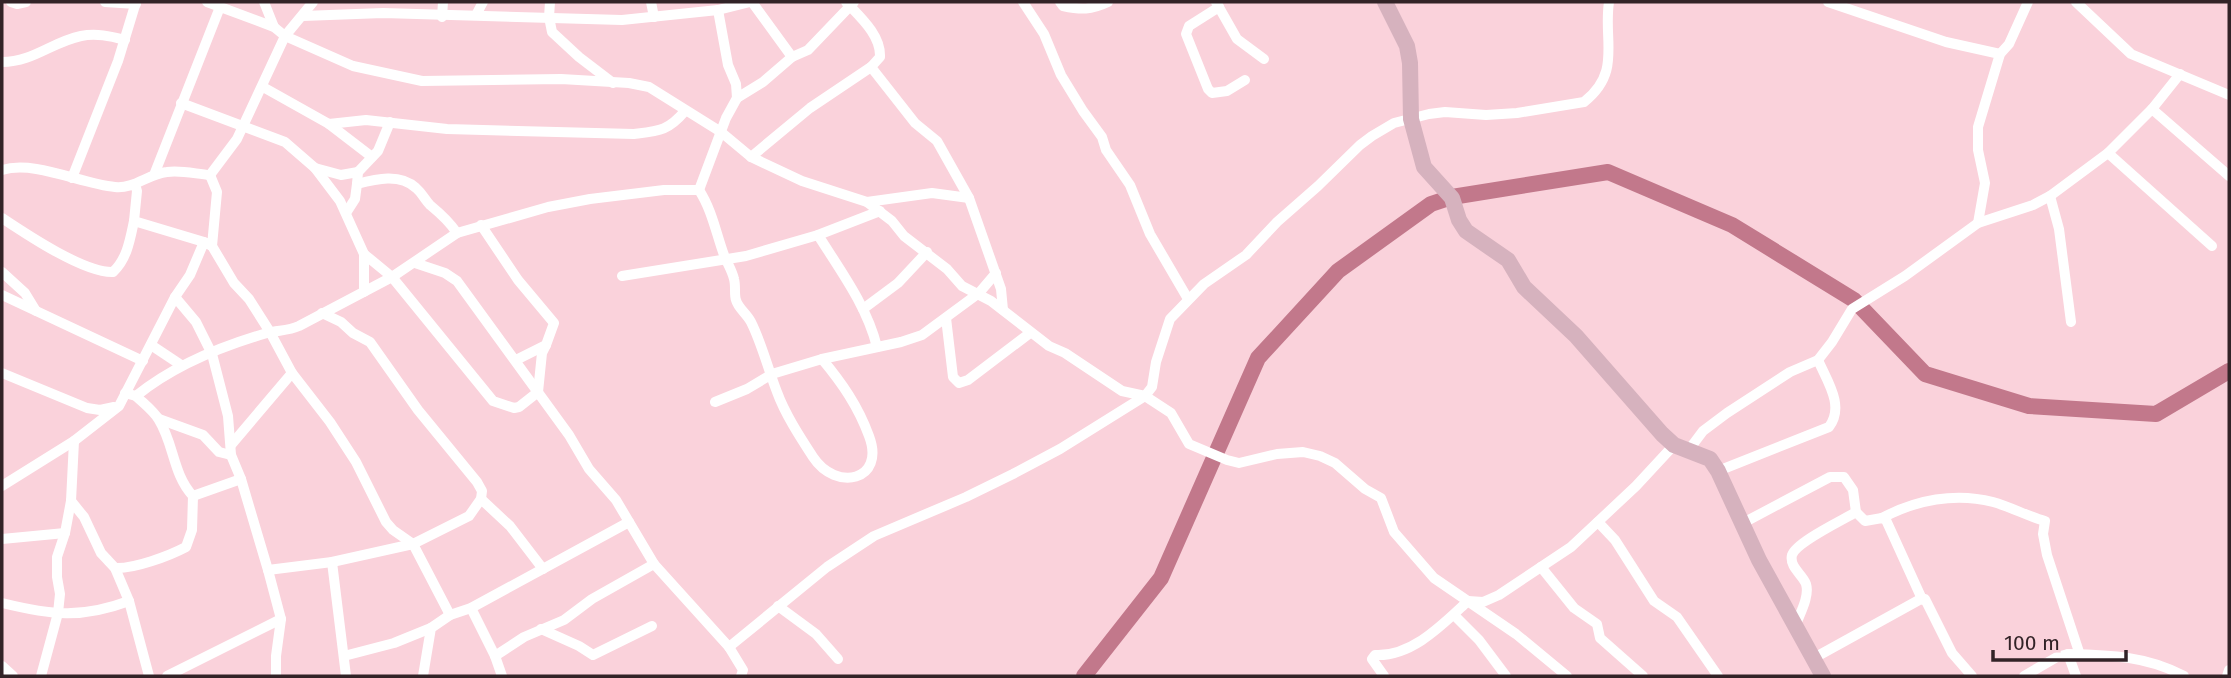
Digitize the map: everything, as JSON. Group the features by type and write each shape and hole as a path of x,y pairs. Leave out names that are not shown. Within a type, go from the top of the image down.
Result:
{"street":[{"path":"11,2 26,2"},
{"path":"72,177 125,40 136,3 106,2"},
{"path":"204,2 274,27 285,36 353,66 422,81 575,80 649,87 721,132 751,157 802,181 867,202 880,211 904,236 927,252 962,286 979,293 1030,332 1122,391 1145,396 1171,413 1189,444 1240,463 1277,454 1303,452 1335,463 1365,489 1381,498 1394,532 1434,578 1540,652 1567,676"},
{"path":"204,2 212,27"},
{"path":"264,2 274,27"},
{"path":"211,175 237,139 285,36 313,2"},
{"path":"383,13 387,2"},
{"path":"442,17 443,2"},
{"path":"476,15 483,2"},
{"path":"550,2 552,32 613,83"},
{"path":"651,2 654,17"},
{"path":"303,16 383,13 442,17 549,16 622,20 718,10 751,2 792,57"},
{"path":"1023,2 1044,34 1061,75 1130,185 1150,234 1188,299"},
{"path":"1060,2 1063,6 1081,10 1108,2"},
{"path":"1385,2 1407,46 1411,77 1411,118 1424,167 1454,201 1462,226 1508,260 1524,286 1576,336 1681,448 1710,459 1759,561 1823,676"},
{"path":"729,647 827,567 874,536 1013,474 1145,396 1152,387 1168,323 1188,299 1204,284 1246,255 1277,222 1318,187 1360,145 1389,126 1411,118 1445,112 1486,115 1517,113 1584,102 1602,80 1609,62 1609,2"},
{"path":"1828,2 1946,42 2000,54"},
{"path":"1978,223 1985,183 1978,150 1978,127 2000,54 2009,44 2028,2"},
{"path":"2076,2 2131,54 2229,95"},
{"path":"737,98 764,82 792,57 818,42 850,3 880,46 880,57 871,67 810,108 751,157"},
{"path":"1245,80 1227,91 1217,93 1208,89 1186,34 1189,26 1217,4 1237,39 1264,59"},
{"path":"154,175 220,7"},
{"path":"718,10 737,98 699,190 712,215 725,260 735,281 737,303 751,321 777,393 792,423 819,466 834,476 852,478 863,474 870,467 873,460 871,440 853,399 822,359"},
{"path":"2,62 15,62 38,55 81,36 107,35 125,40"},
{"path":"575,80 579,57"},
{"path":"871,67 915,123 937,141 969,198 996,273 1003,310"},
{"path":"1384,676 1372,659 1375,654 1385,655 1403,650 1454,615 1468,601 1483,602 1499,595 1571,547 1636,486 1703,431 1790,372 1818,360 1852,309 1905,276 1978,223 2033,205 2050,196 2108,153 2152,109 2180,74"},
{"path":"263,87 329,124 372,158"},
{"path":"181,103 292,146 315,168 340,201 364,254 364,292"},
{"path":"2152,109 2229,176"},
{"path":"329,124 351,120 447,129 634,134 664,130 672,126 685,111"},
{"path":"315,168 341,175 358,172 384,140 390,122"},
{"path":"2108,153 2212,246"},
{"path":"2,170 16,167 116,187 135,184 167,172 211,175"},
{"path":"346,214 355,199 358,172"},
{"path":"131,394 143,361 175,297 208,244 217,192 211,175"},
{"path":"357,184 382,178 412,184 429,205 447,217 457,233"},
{"path":"2,218 32,239 93,269 113,272 125,256 129,245 137,191 135,184"},
{"path":"2,486 74,441 131,394 181,365 270,332 292,329 392,277 457,233 548,207 590,199 664,190 699,190"},
{"path":"867,202 932,193 969,198"},
{"path":"2050,196 2059,229 2071,322"},
{"path":"622,276 746,256 880,211"},
{"path":"134,221 208,244 234,283 249,299 292,373 330,422 356,462 386,522 412,544 450,615"},
{"path":"364,254 392,277 493,401 519,407 538,392 542,353 554,323 518,281 481,225"},
{"path":"818,234 863,310 877,347"},
{"path":"863,310 898,283 927,252"},
{"path":"415,263 445,273 457,281 569,435 589,469 616,500 654,564 729,647 743,670 741,676"},
{"path":"2,272 25,293 36,311"},
{"path":"715,402 747,389 772,374 922,335 979,293 996,273"},
{"path":"2,295 143,361"},
{"path":"175,297 196,322 212,354 223,394 231,450 281,619 276,676"},
{"path":"268,570 332,562 412,544 469,516 481,499 482,491 477,482 418,410 370,342 353,333 341,322 322,313"},
{"path":"946,318 953,377 959,383 968,380 1030,332"},
{"path":"151,345 181,365"},
{"path":"516,360 546,345"},
{"path":"1718,471 1829,427 1837,413 1836,403 1818,360"},
{"path":"2,373 87,408 100,410 119,406"},
{"path":"131,394 159,419 203,435 219,452 231,450 292,373"},
{"path":"115,568 142,564 186,547 190,541 193,496 185,487 159,419"},
{"path":"41,676 58,613 60,594 57,557 71,500 74,441"},
{"path":"1743,523 1830,477 1838,476 1849,482 1856,512 1865,521 1882,518 1936,498 1992,502 2045,521 2043,534 2047,555 2074,655 2076,676"},
{"path":"193,496 241,479"},
{"path":"481,499 510,526 542,569"},
{"path":"71,500 84,517 101,553 115,568 129,601 149,676"},
{"path":"1795,627 1807,591 1806,584 1793,564 1793,554 1800,545 1856,512"},
{"path":"1882,518 1886,520 1922,599 1930,606 1952,653 1972,676"},
{"path":"344,656 394,643 431,628 450,615 471,608 629,522"},
{"path":"1598,522 1615,540 1654,601 1677,617 1718,676"},
{"path":"2,539 65,533"},
{"path":"332,562 346,676"},
{"path":"495,656 541,629 564,620 592,600 654,564"},
{"path":"1541,567 1574,608 1597,624 1600,638 1643,676"},
{"path":"1814,658 1922,599"},
{"path":"2,603 58,613 98,612 129,601"},
{"path":"778,606 816,634 838,659"},
{"path":"471,608 502,676"},
{"path":"1454,615 1479,640 1506,676"},
{"path":"167,676 281,619"},
{"path":"541,629 593,655 652,626"},
{"path":"422,676 431,628"},
{"path":"2024,676 2057,657 2074,655 2141,659 2184,676"},
{"path":"2,666 13,676"},
{"path":"2227,676 2229,670"}],"waterway":[{"path":"1084,676 1161,578 1258,358 1338,271 1431,204 1452,197 1608,172 1732,225 1854,300 1925,374 2029,406 2156,414 2229,371"}]}
